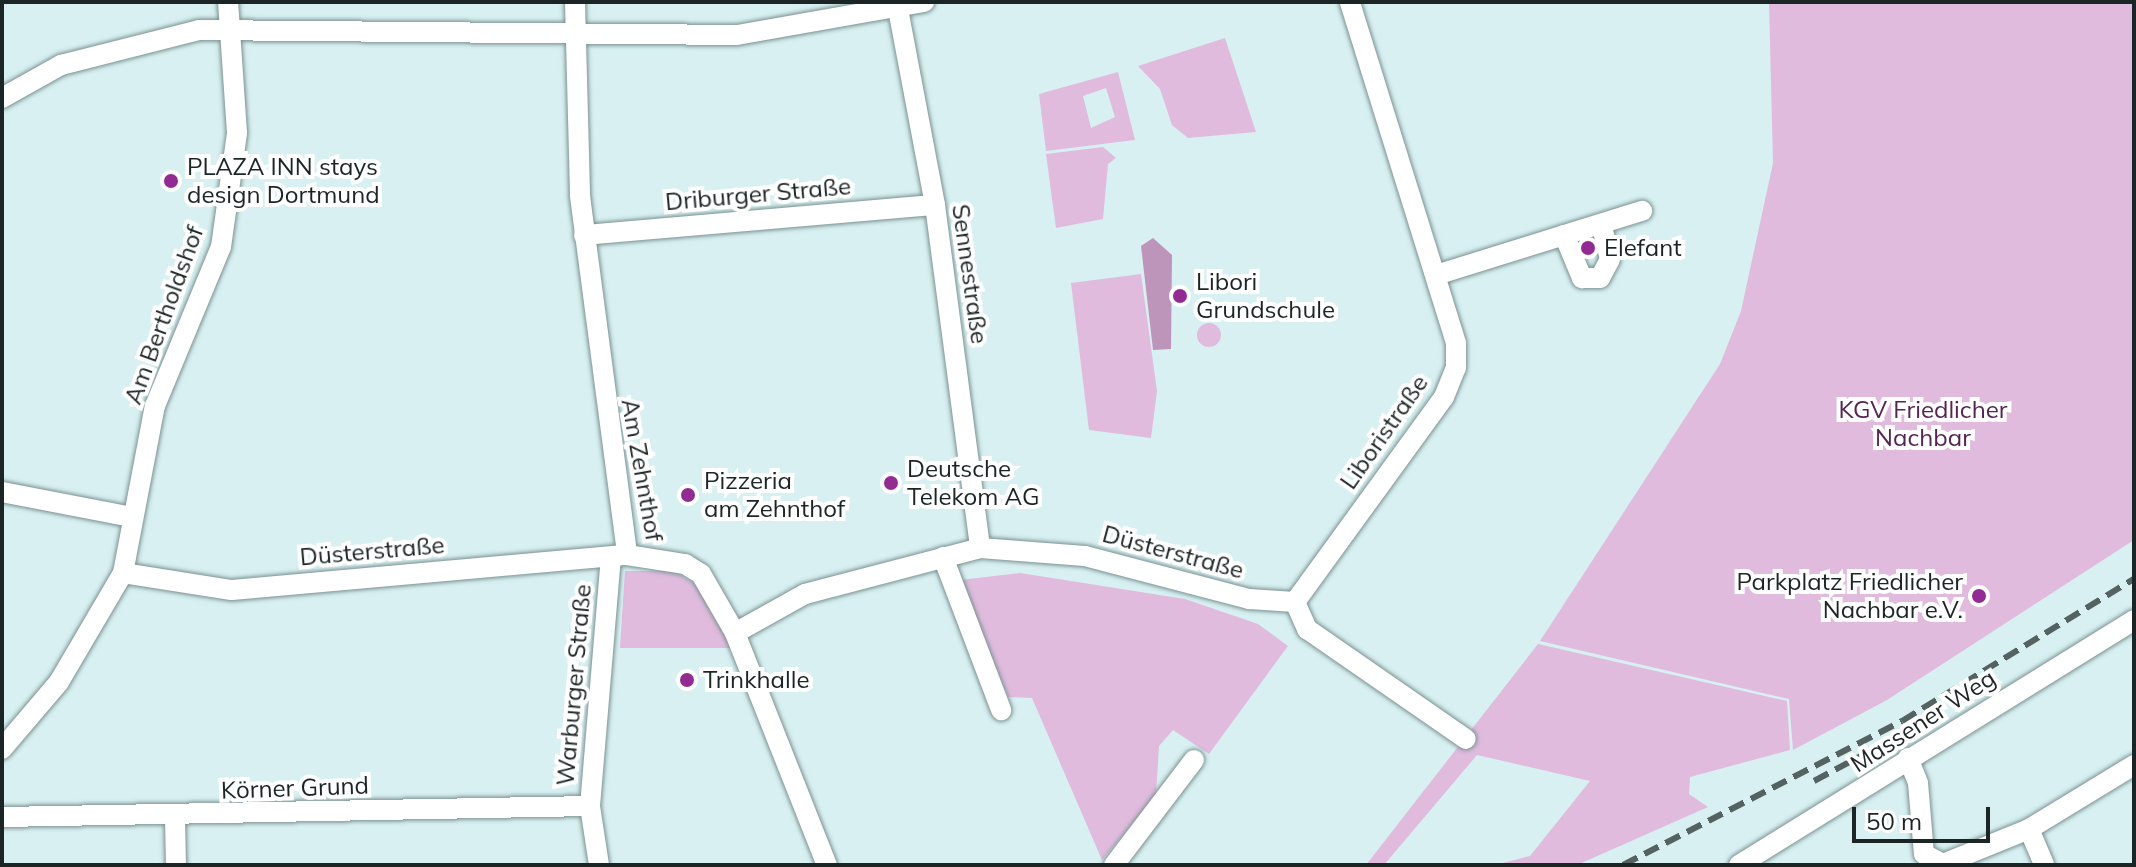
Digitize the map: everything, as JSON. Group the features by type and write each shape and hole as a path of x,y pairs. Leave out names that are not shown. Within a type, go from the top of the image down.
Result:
{"street":[{"name":"Am Bertholdshof","path":"2,749 59,682 123,573 155,406 221,247 237,133 228,2"},
{"name":"Am Zehnthof","path":"575,2 584,235 619,556 701,574 735,633 827,865"},
{"path":"2,98 61,65 199,30 737,35 924,2"},
{"name":"Liboristraße","path":"1295,602 1444,397 1456,343 1350,2"},
{"name":"Sennestraße","path":"898,9 935,205 980,548"},
{"name":"Driburger Straße","path":"584,235 935,205"},
{"path":"1436,275 1642,211"},
{"path":"1564,235 1582,278 1600,278 1610,259 1601,224"},
{"path":"2,492 132,517"},
{"name":"Düsterstraße","path":"735,633 805,594 980,548 1085,556 1249,599 1295,602"},
{"name":"Düsterstraße","path":"123,573 232,590 619,556"},
{"name":"Warburger Straße","path":"599,865 590,806 619,556"},
{"path":"943,557 1001,710"},
{"path":"1295,602 1307,629 1466,739"},
{"name":"Massener Weg","path":"1739,865 1806,830 1908,758 2134,620"},
{"path":"1908,758 1918,783 1924,854 1932,862 1960,859 2029,829 2134,765"},
{"path":"1114,865 1194,760"},
{"name":"Körner Grund","path":"2,817 175,818 590,806"},
{"path":"175,818 176,865"},
{"path":"2029,829 2044,865"}],"green space":[{"name":"KGV Friedlicher Nachbar","path":"1769,2 2134,2 2134,540 1887,700 1793,750 1789,699 1540,641 1720,364 1741,311 1773,163"},
{"path":"1225,38 1256,132 1188,138 1172,125 1160,89 1138,66"},
{"path":"1118,72 1135,140 1046,151 1039,94","holes":["1106,88 1115,117 1091,128 1083,96"]},
{"path":"1103,147 1116,158 1108,164 1103,219 1056,228 1046,154"},
{"path":"1141,274 1157,391 1151,438 1089,430 1071,283"},
{"path":"1209,323 1217,327 1221,335 1217,343 1209,347 1201,343 1197,335 1201,327"},
{"path":"625,571 673,571 697,585 732,648 620,648"},
{"path":"1020,573 1185,599 1258,624 1288,646 1209,754 1173,730 1159,746 1156,795 1102,860 1032,698 1008,697 960,580"},
{"path":"1538,644 1787,701 1790,750 1690,777 1689,794 1708,807 1577,865 1495,865 1530,856 1590,781 1477,755 1384,865 1366,865"}],"shaded area":[{"path":"1153,238 1172,255 1171,349 1153,350 1141,246"}],"railway":[{"path":"1623,865 1902,721 2134,579"},
{"path":"1814,781 1874,749"}],"place":[{"name":"PLAZA INN stays design Dortmund","path":"171,181"},
{"name":"Elefant","path":"1588,248"},
{"name":"Libori Grundschule","path":"1180,296"},
{"name":"Deutsche Telekom AG","path":"891,483"},
{"name":"Pizzeria am Zehnthof","path":"688,495"},
{"name":"Parkplatz Friedlicher Nachbar e.V.","path":"1979,596"},
{"name":"Trinkhalle","path":"687,680"}]}
